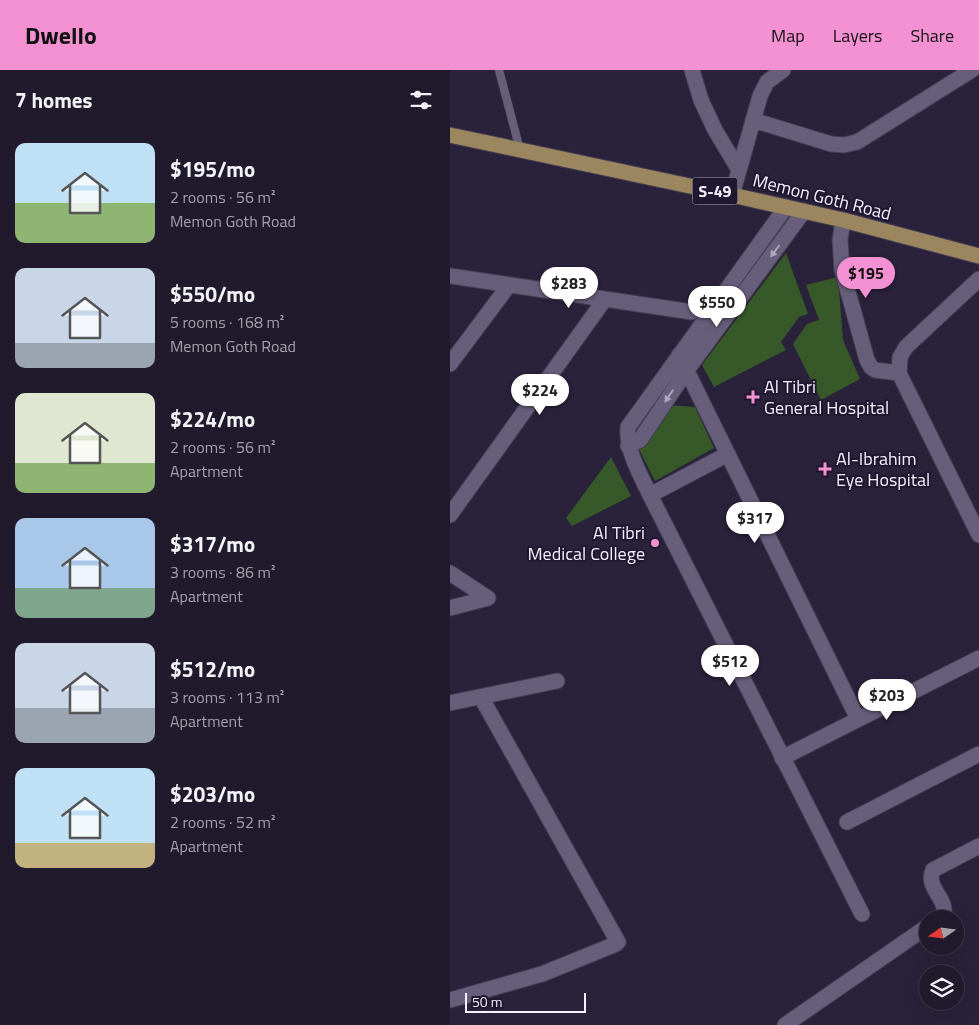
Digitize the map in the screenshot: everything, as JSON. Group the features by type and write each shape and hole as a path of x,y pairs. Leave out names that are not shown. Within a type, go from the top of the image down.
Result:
{"main road":[{"name":"Memon Goth Road","path":"450,135 804,211 979,256"}],"street":[{"path":"692,70 701,100 715,130 739,170"},
{"path":"732,195 760,96 767,82 783,70"},
{"path":"753,120 831,144 844,145 857,142 972,70"},
{"path":"786,207 628,427 627,437 628,446 650,495 862,914"},
{"path":"628,446 640,440 687,370 804,211"},
{"path":"843,220 840,240 842,270 867,360 875,370 899,373"},
{"path":"450,276 692,312"},
{"path":"979,279 906,347 900,357 899,373 979,535"},
{"path":"450,364 509,285"},
{"path":"450,515 605,300"},
{"path":"679,355 858,719"},
{"path":"650,495 728,454"},
{"path":"450,573 488,598 450,608"},
{"path":"782,758 858,719 977,663"},
{"path":"450,703 557,681"},
{"path":"450,1000 542,974 618,942 481,696"},
{"path":"847,822 979,754"},
{"path":"945,910 931,882 930,877 933,870 979,846"},
{"path":"785,1025 919,932"}],"lane":[{"path":"499,70 520,150"}],"green space":[{"path":"786,253 808,314 799,317 781,342 786,350 714,387 702,365"},
{"path":"838,277 843,340 860,379 821,400 793,344 807,324 819,320 806,285"},
{"path":"666,405 695,407 714,448 655,481 639,449"},
{"path":"611,457 631,496 572,526 566,518"}],"place":[{"name":"Al Tibri General Hospital","path":"753,397"},
{"name":"Al-Ibrahim Eye Hospital","path":"825,469"},
{"name":"Al Tibri Medical College","path":"655,543"}]}
